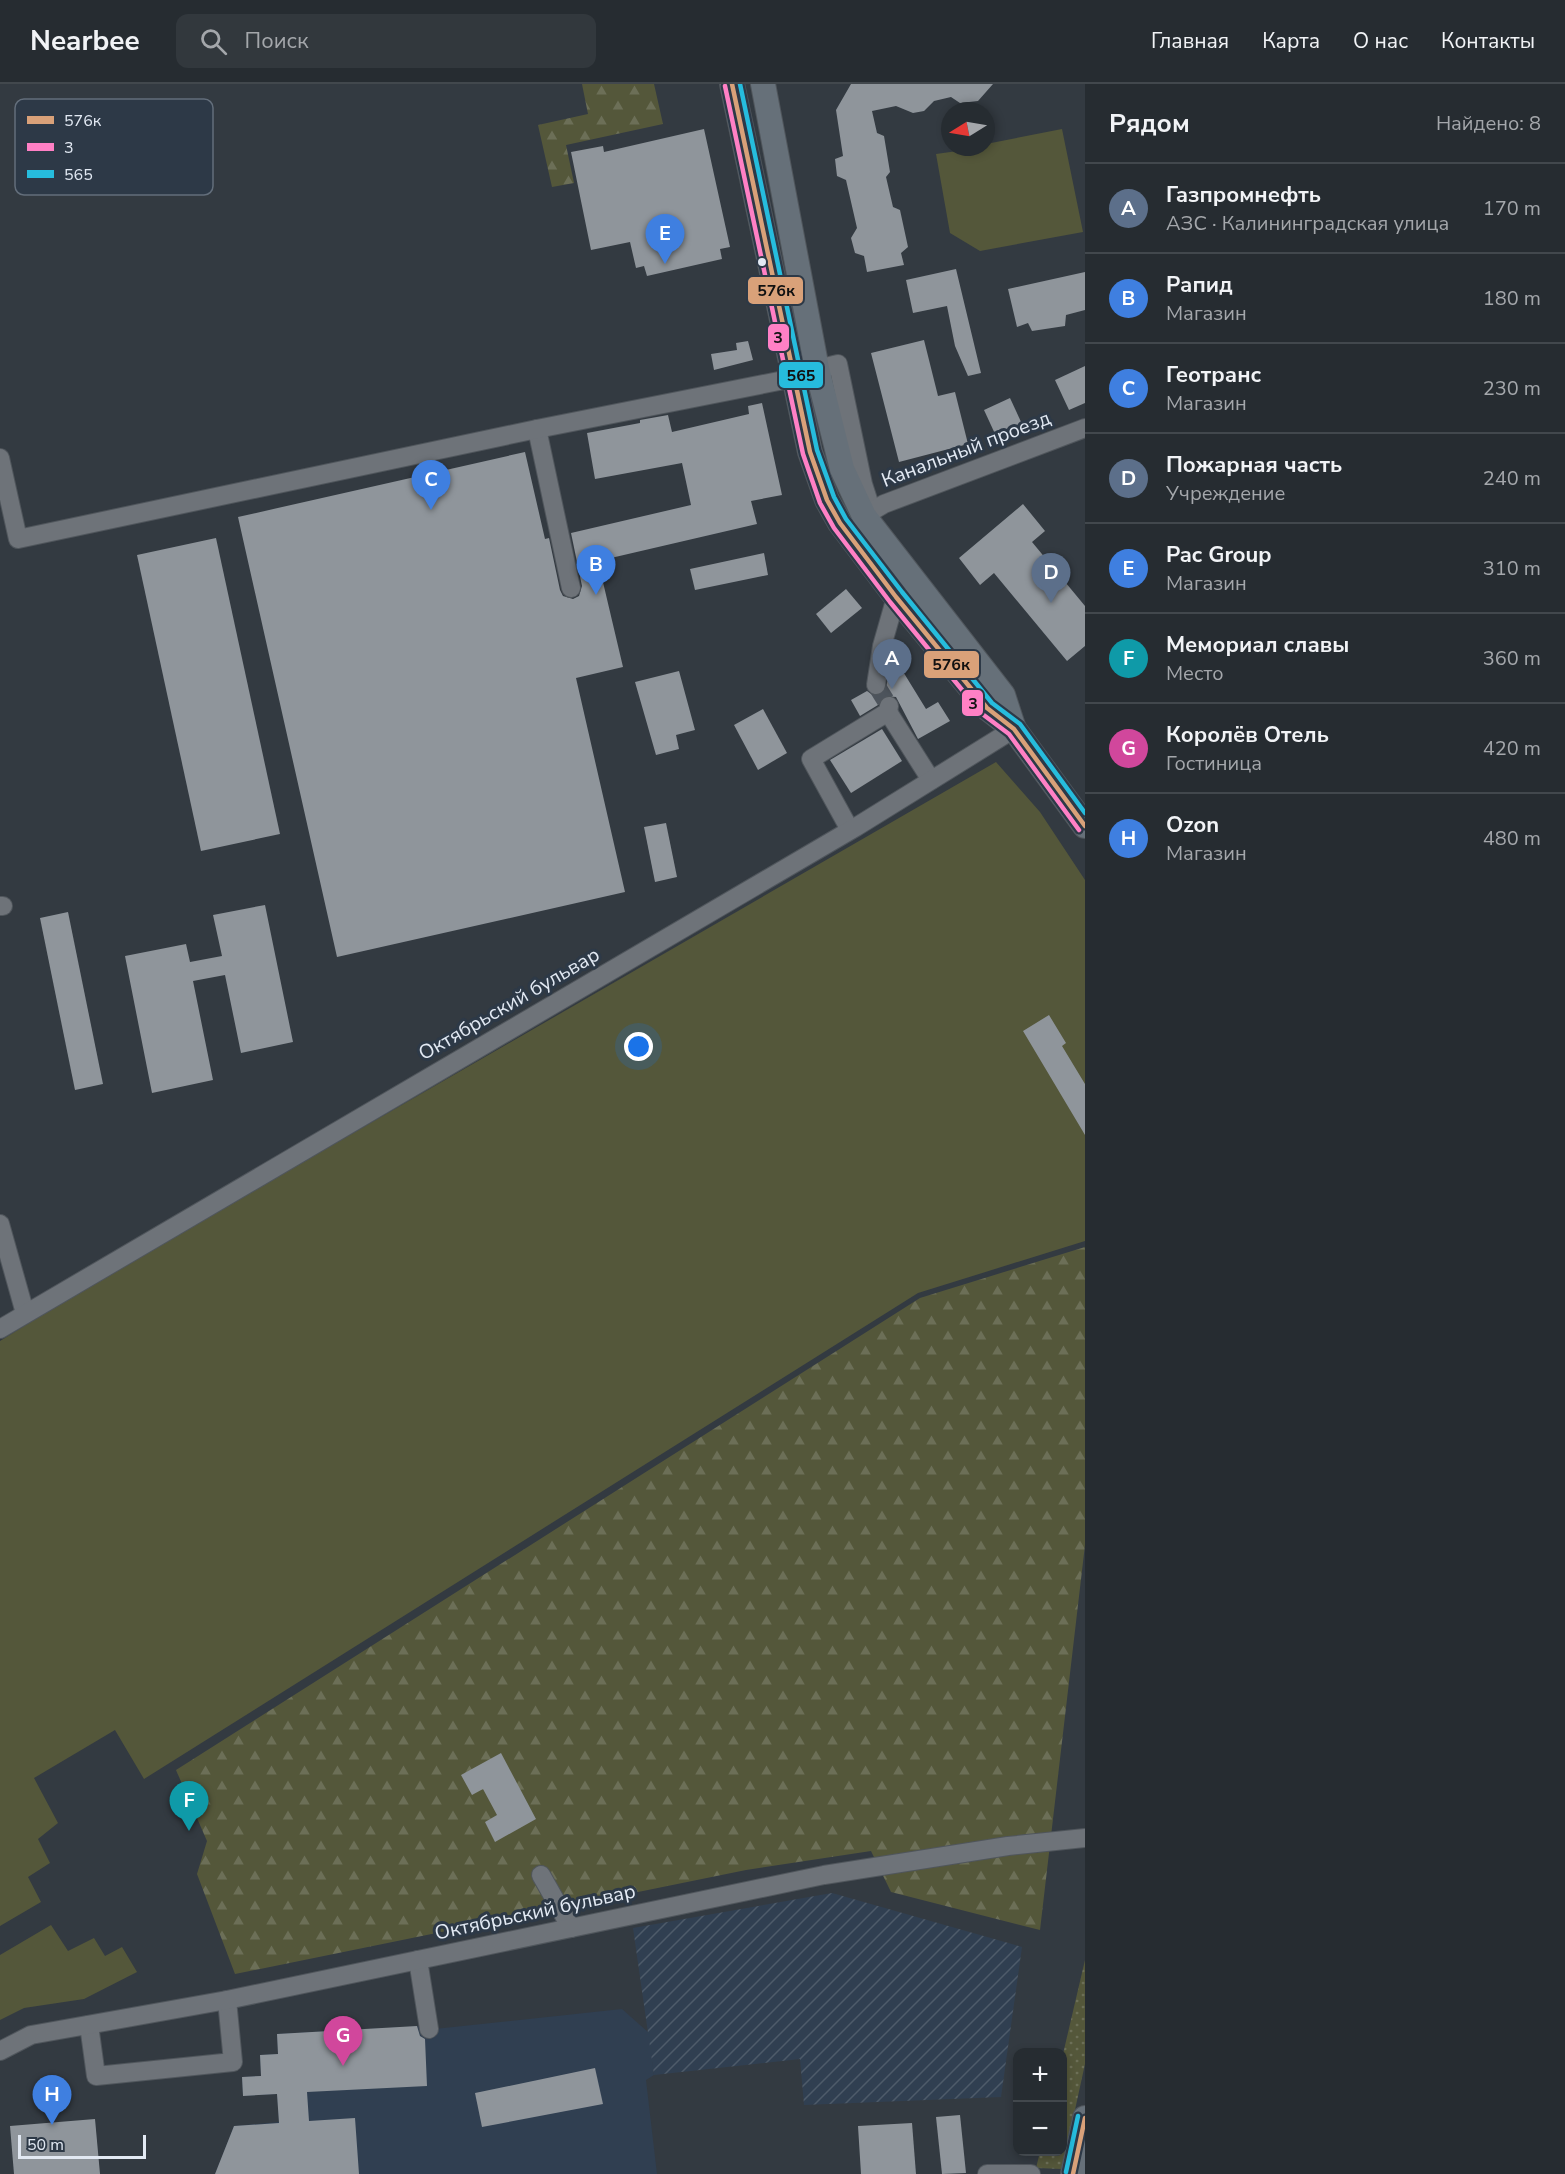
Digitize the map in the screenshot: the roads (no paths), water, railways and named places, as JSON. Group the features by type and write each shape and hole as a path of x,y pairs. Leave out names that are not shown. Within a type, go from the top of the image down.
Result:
{"main road":[{"path":"763,84 818,369 842,469 868,513 1003,695 1014,729"},
{"path":"737,85 810,452 827,500 840,523 896,597 987,708 1014,729 1085,826"},
{"path":"1073,2174 1085,2118"}],"street":[{"path":"0,458 18,539 537,429 794,378"},
{"name":"Канальный проезд","path":"868,513 884,504 1085,428"},
{"path":"537,429 571,588"},
{"path":"876,685 882,646 896,597"},
{"path":"850,830 811,759 889,709 931,780"},
{"name":"Октябрьский бульвар","path":"0,1329 850,830 1014,729"},
{"path":"0,1224 3,1255 25,1313"},
{"name":"Октябрьский бульвар","path":"0,2051 31,2035 226,2000 824,1875 1008,1846 1085,1838"},
{"path":"541,1875 571,1928"},
{"path":"418,1960 429,2030"},
{"path":"89,2025 96,2076 232,2062 226,2000"},
{"path":"987,2174 1031,2174"}],"tunnel":[{"path":"876,685 889,706"}],"place":[{"name":"Pac Group","path":"665,264"},
{"name":"Геотранс","path":"431,510"},
{"name":"Рапид","path":"596,595"},
{"name":"Пожарная часть","path":"1051,603"},
{"name":"Газпромнефть","path":"892,689"},
{"name":"Мемориал славы","path":"189,1831"},
{"name":"Королёв Отель","path":"343,2066"},
{"name":"Ozon","path":"52,2125"}]}
